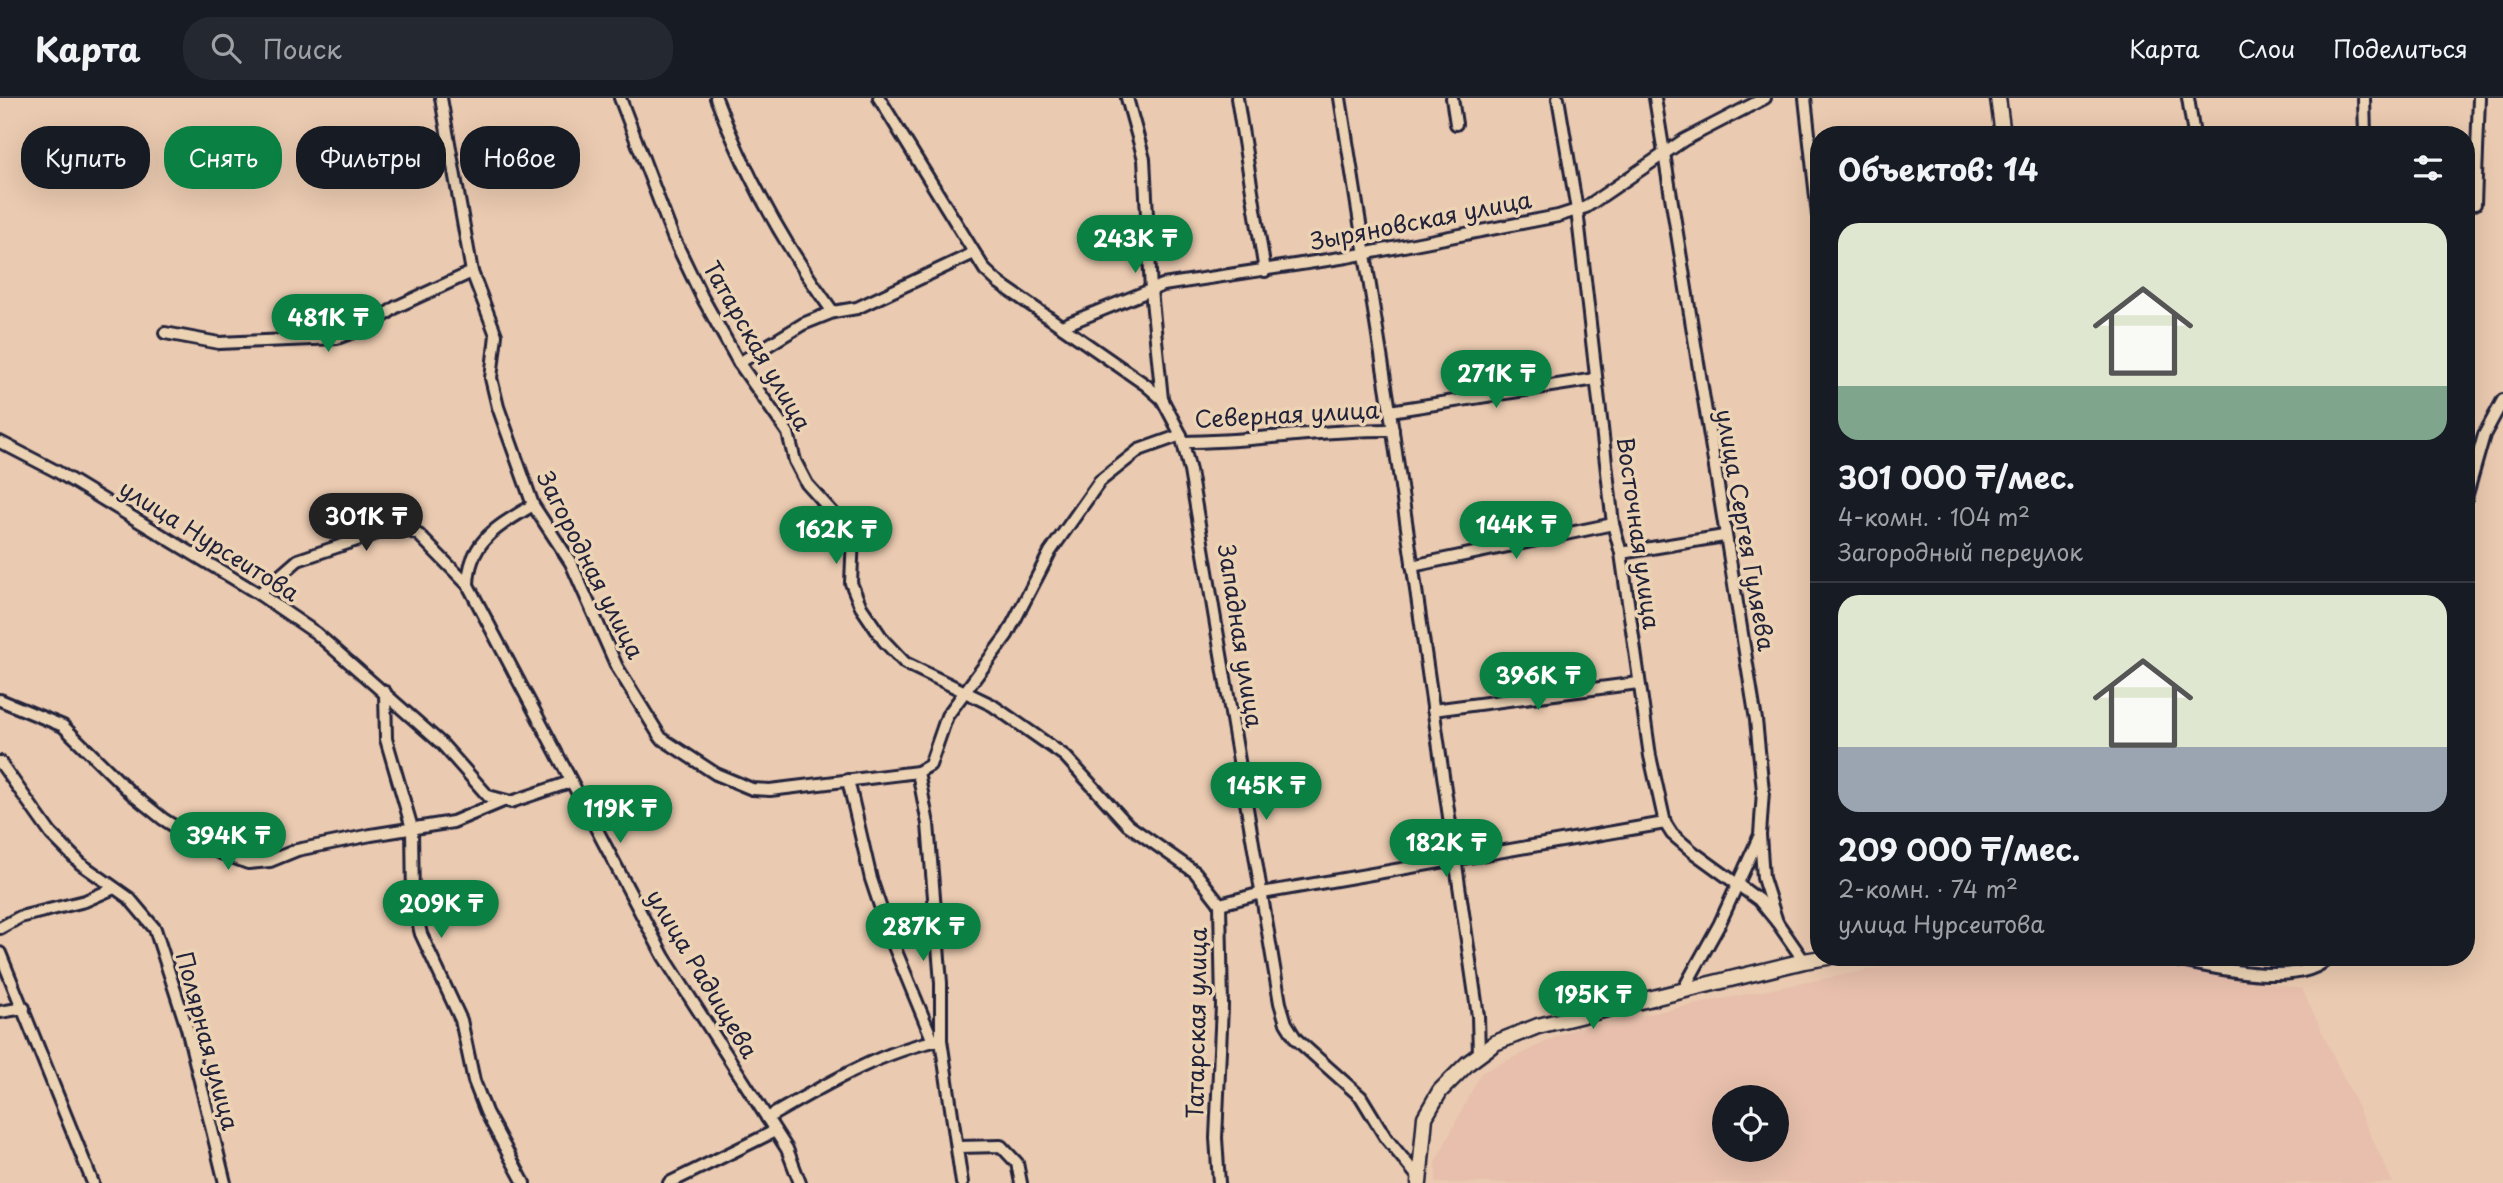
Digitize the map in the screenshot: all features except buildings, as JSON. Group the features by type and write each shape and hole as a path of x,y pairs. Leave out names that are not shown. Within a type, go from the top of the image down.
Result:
{"street":[{"name":"Загородная улица","path":"441,98 472,272 496,335 491,377 498,407 533,505 571,563 617,667 661,738 716,774 752,789 781,789 918,772"},
{"name":"Татарская улица","path":"620,98 673,237 738,363 788,433 796,461 807,484 853,535 851,583 861,607 877,630 905,663 992,705 1065,756 1128,825 1195,872 1220,904 1222,1006 1216,1138 1219,1183"},
{"path":"716,98 732,141 795,260 833,312"},
{"path":"879,98 974,253 999,283 1162,399"},
{"name":"Западная улица","path":"1127,98 1144,159 1151,290 1162,399 1182,438 1200,519 1280,1003 1286,1023 1296,1039 1361,1097 1386,1138 1419,1180"},
{"path":"1237,98 1265,271"},
{"path":"1340,98 1393,430 1478,1017 1479,1054"},
{"path":"1452,98 1456,124"},
{"name":"Восточная улица","path":"1558,98 1577,210 1613,524 1620,553 1638,683 1665,823"},
{"name":"улица Сергея Гуляева","path":"1654,98 1756,720 1763,791 1760,835 1763,878 1777,922 1804,961"},
{"name":"Зыряновская улица","path":"1062,326 1151,290 1186,281 1365,254 1577,210 1616,189 1715,122 1765,98"},
{"path":"1805,98 1810,143"},
{"path":"1998,98 2002,126"},
{"path":"2188,98 2193,126"},
{"path":"2364,98 2365,126"},
{"path":"2475,183 2479,98"},
{"path":"738,363 803,324 833,312 857,308 974,253"},
{"path":"165,333 219,343 337,338 370,326 396,307 472,272"},
{"name":"Северная улица","path":"1390,411 1596,379"},
{"path":"2475,466 2484,435 2503,400"},
{"name":"Северная улица","path":"918,772 930,765 947,716 1007,635 1050,552 1100,481 1139,450 1182,438 1210,443 1302,433 1393,430"},
{"name":"улица Нурсеитова","path":"0,442 56,471 259,594 316,633 442,744 488,796 501,802"},
{"path":"468,584 468,565 474,552 495,528 533,505"},
{"path":"1412,566 1613,524"},
{"name":"улица Радищева","path":"259,594 298,560 398,526 419,535 468,584 664,957 787,1150 800,1183"},
{"path":"1620,553 1724,536"},
{"path":"1433,710 1638,683"},
{"path":"384,692 386,739 412,828 413,902 421,934 461,1020 474,1081 486,1112 524,1183"},
{"path":"0,699 63,726 132,794 163,819 210,849 248,863 270,861 297,850 453,822 501,802 533,797 570,782"},
{"name":"Полярная улица","path":"0,762 51,834 81,864 112,889 129,898 155,929 187,1028 225,1183"},
{"path":"918,772 928,824 940,983 937,1040"},
{"path":"848,780 875,891 937,1040 960,1147 962,1183"},
{"path":"1220,904 1262,892 1665,823 1672,834 1693,852 1737,881 1759,900 1777,922"},
{"path":"1683,990 1719,925 1760,835"},
{"path":"0,928 20,916 85,901 112,889"},
{"path":"0,953 93,1183"},
{"path":"1419,1180 1426,1117 1440,1091 1479,1054 1495,1043 1538,1026 1810,960"},
{"path":"2226,966 2289,975 2320,966"},
{"path":"0,1012 24,1008"},
{"path":"767,1118 886,1057 937,1040"},
{"path":"668,1183 775,1131"},
{"path":"960,1147 1002,1146 1017,1163 1021,1183"}],"shaded area":[{"path":"2174,966 2302,989 2393,1183 1436,1183 1436,1161 1481,1073 1573,1029 1883,967"}]}
